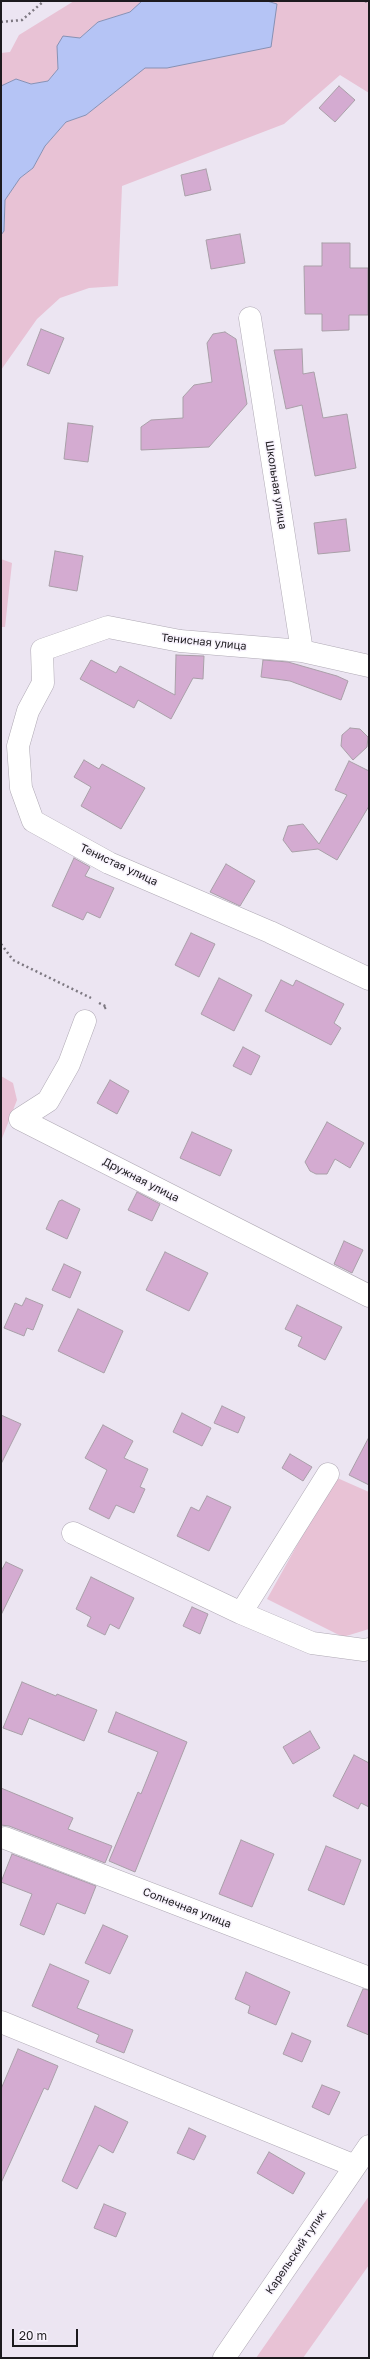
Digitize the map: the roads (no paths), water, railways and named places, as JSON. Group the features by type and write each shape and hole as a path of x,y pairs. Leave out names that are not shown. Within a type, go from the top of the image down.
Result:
{"street":[{"name":"Школьная улица","path":"250,318 302,651"},
{"name":"Тенисная улица","path":"42,650 108,627 180,641 302,651 369,666"},
{"name":"Тенистая улица","path":"42,650 43,683 28,711 18,746 21,788 33,821 109,863 270,932 369,979"},
{"name":"Дружная улица","path":"84,1022 69,1064 48,1101 20,1119 369,1296"},
{"path":"241,1613 328,1474"},
{"path":"73,1533 241,1613 312,1643 364,1650 369,1649"},
{"name":"Солнечная улица","path":"5,1838 369,1978"},
{"path":"1,2022 355,2166"},
{"name":"Карельский тупик","path":"224,2358 369,2146"}],"water":[{"path":"142,1 267,1 277,4 271,47 167,68 145,68 86,115 66,122 45,146 33,168 20,178 5,200 4,231 1,235 1,86 16,79 31,84 48,81 58,69 57,46 63,36 80,38 98,22 130,12"}]}
